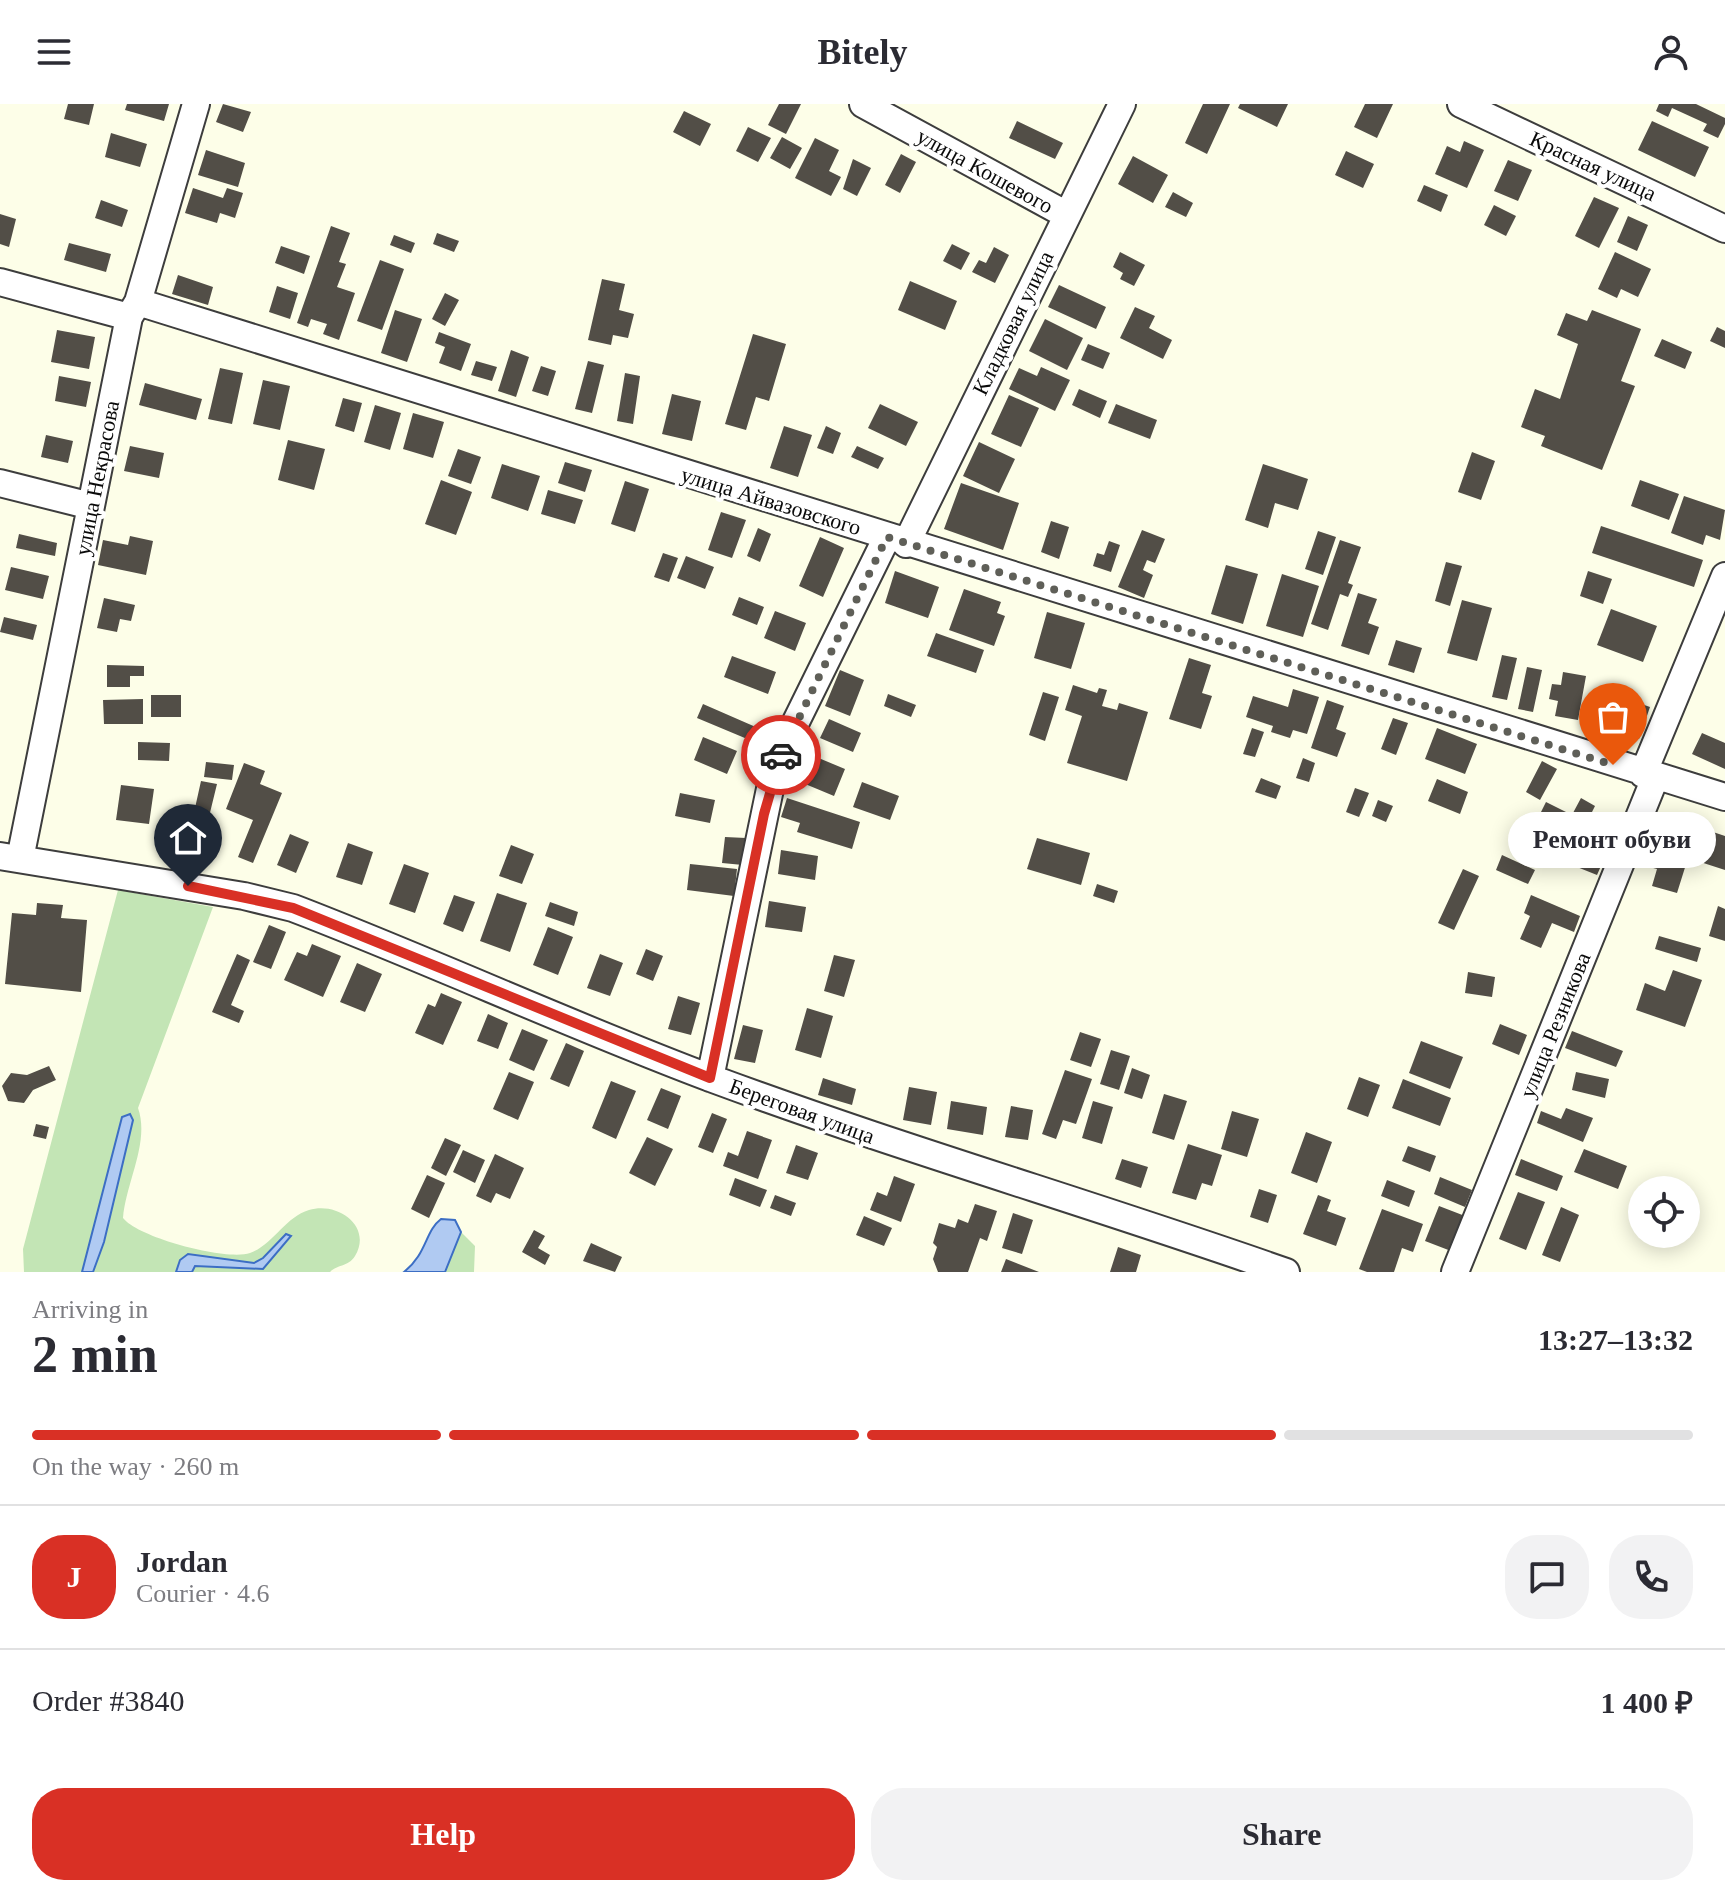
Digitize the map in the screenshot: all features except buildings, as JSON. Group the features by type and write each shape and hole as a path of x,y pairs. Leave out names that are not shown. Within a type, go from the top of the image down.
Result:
{"street":[{"name":"улица Некрасова","path":"10,858 134,310 196,104"},
{"name":"улица Кошевого","path":"863,104 1065,214"},
{"name":"Кладковая улица","path":"710,1078 771,784 784,746 897,541 1122,104"},
{"name":"Красная улица","path":"1461,104 1725,229"},
{"name":"улица Айвазовского","path":"0,282 134,310 897,541 1725,797"},
{"path":"0,483 91,506"},
{"name":"улица Резникова","path":"1455,1272 1725,576"},
{"name":"Береговая улица","path":"10,858 244,896 293,908 710,1078 887,1142 1135,1219 1286,1272"}],"green space":[{"path":"118,890 213,907 138,1108 141,1134 123,1218 132,1226 164,1240 203,1251 238,1255 250,1253 266,1244 293,1219 309,1210 331,1209 349,1218 356,1226 359,1245 349,1262 330,1272 192,1272 195,1266 263,1269 291,1237 287,1234 254,1263 188,1254 180,1260 176,1272 93,1272 104,1242 133,1121 122,1117 82,1272 24,1272 23,1249"},
{"path":"461,1232 475,1246 474,1272 445,1272"}],"water":[{"path":"130,1114 133,1120 104,1242 93,1272 82,1272 122,1117"},
{"path":"441,1219 455,1220 461,1232 445,1272 404,1272 417,1258"},
{"path":"286,1234 291,1236 263,1269 195,1266 192,1272 176,1272 180,1260 188,1254 254,1263"}],"way so far":[{"path":"781,755 887,537 1613,765"}],"place":[{"name":"Ремонт обуви","path":"1613,765"}],"route":[{"path":"188,886 293,908 710,1078 764,814 781,755"}]}
